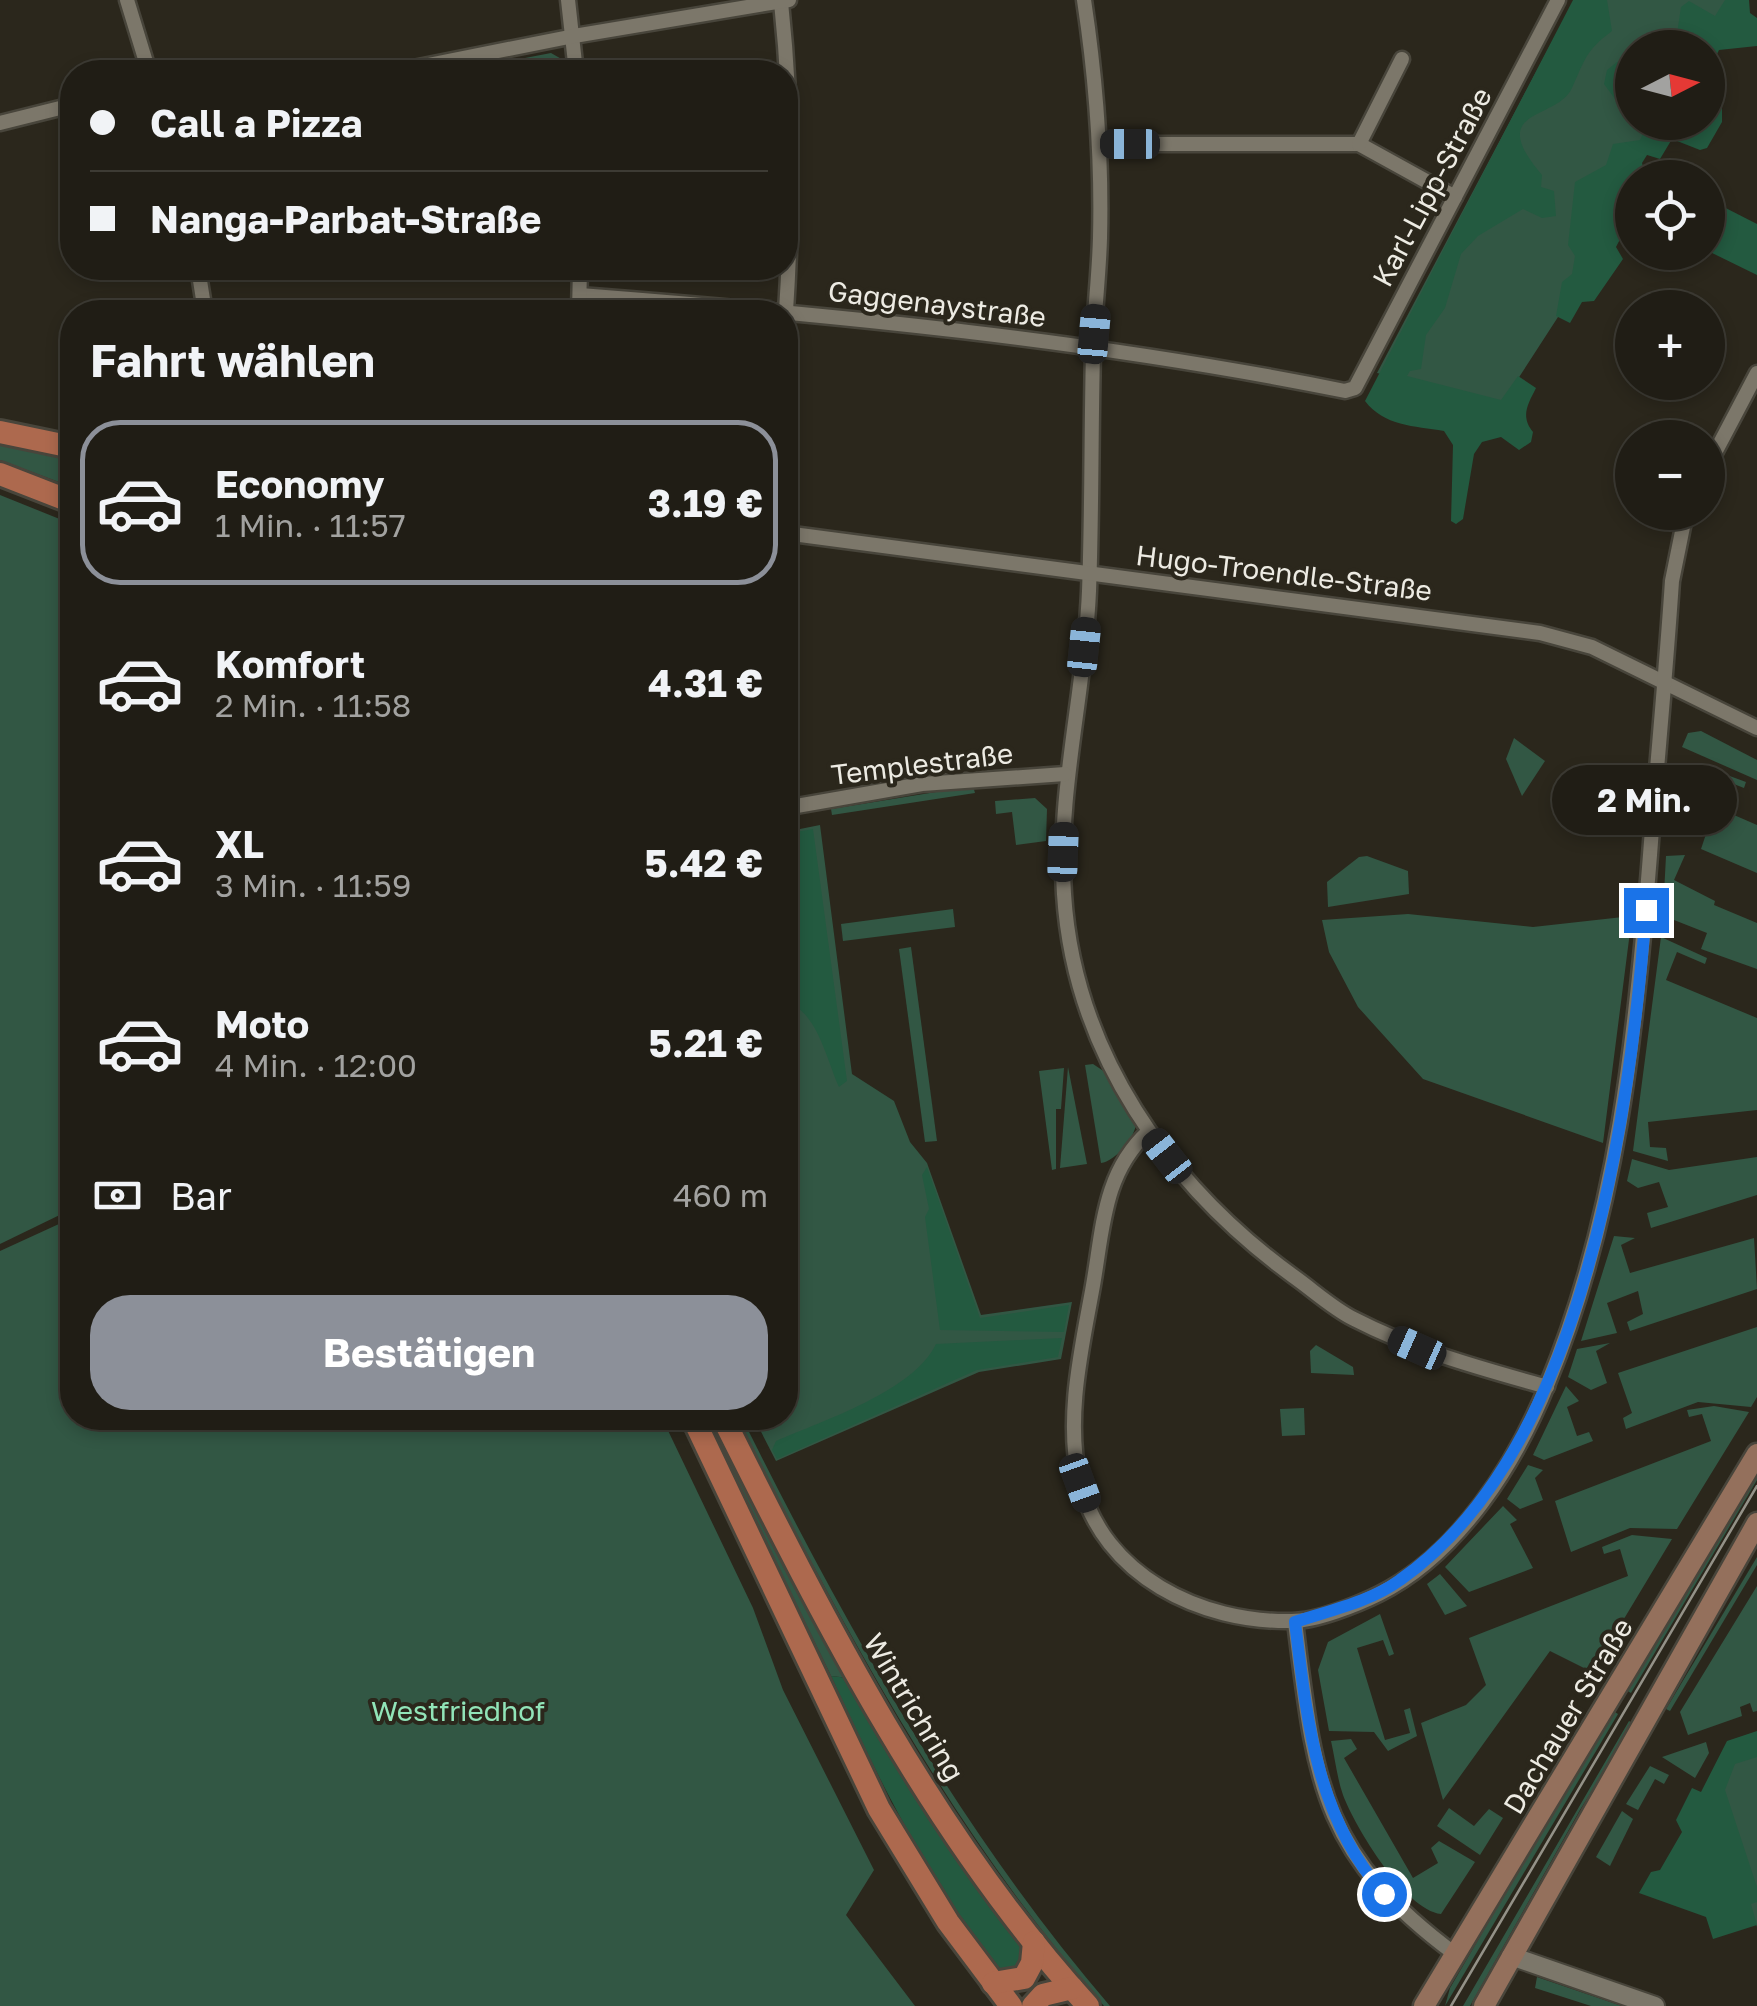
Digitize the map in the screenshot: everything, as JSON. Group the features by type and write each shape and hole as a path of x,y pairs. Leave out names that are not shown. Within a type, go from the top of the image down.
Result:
{"main road":[{"path":"0,432 60,444"},
{"path":"0,474 60,497"},
{"path":"699,1430 879,1810 937,1906 1011,2006"},
{"name":"Wintrichring","path":"729,1430 834,1632 930,1793 1034,1942 1080,1997"},
{"name":"Dachauer Straße","path":"1424,2006 1757,1454"},
{"path":"1484,2006 1757,1523"},
{"path":"993,1982 1024,1978 1032,1963 1034,1942"},
{"path":"1033,2006 1043,1995 1080,1997"}],"street":[{"path":"128,0 145,60"},
{"path":"568,0 575,60"},
{"path":"1084,0 1100,144 1085,638 1065,774 1067,925 1076,972 1111,1072 1148,1132 1230,1226 1350,1318 1433,1355 1547,1387"},
{"name":"Karl-Lipp-Straße","path":"1345,391 1354,388 1558,0"},
{"path":"453,60 785,1 789,60"},
{"path":"1359,144 1402,58"},
{"path":"0,123 60,108"},
{"path":"1100,144 1359,144 1455,197"},
{"path":"580,280 580,300"},
{"name":"Gaggenaystraße","path":"580,296 635,300"},
{"name":"Gaggenaystraße","path":"798,312 1093,348 1345,391"},
{"path":"1725,433 1757,372"},
{"path":"1148,1132 1119,1162 1114,1178 1078,1374 1074,1443 1080,1483 1094,1520 1118,1553 1145,1579 1179,1600 1198,1606 1295,1622 1379,1594 1428,1558 1494,1487 1547,1387 1596,1227 1626,1093 1636,1018 1672,580 1682,530"},
{"name":"Hugo-Troendle-Straße","path":"798,535 1540,633 1592,647 1757,728"},
{"name":"Templestraße","path":"798,806 922,784 1065,774"},
{"path":"1295,1622 1316,1765 1344,1839 1384,1894 1455,1954"},
{"path":"1511,1956 1655,2006"}],"green space":[{"path":"1573,0 1607,0 1612,31 1591,50 1564,98 1530,118 1522,126 1520,137 1542,175 1541,187 1554,191 1556,216 1542,218 1523,209 1478,236 1461,254 1445,308 1426,335 1421,369 1410,371 1407,376 1501,400 1518,376 1536,388 1526,415 1533,432 1531,442 1519,450 1501,437 1482,442 1474,454 1463,519 1456,524 1451,521 1453,445 1444,431 1390,420 1365,401"},
{"path":"1574,0 1728,0 1711,30 1615,30 1615,140 1653,140 1642,160 1615,160 1615,211 1558,317 1503,402 1377,373"},
{"path":"1725,0 1749,0 1750,13 1757,18 1757,46 1725,49 1725,30 1678,30 1681,7 1689,1 1715,16"},
{"path":"551,53 563,60 515,60"},
{"path":"1615,64 1615,99 1604,84 1607,70"},
{"path":"1671,140 1660,159 1647,155 1644,160 1615,160 1615,270 1594,301 1582,302 1570,323 1556,316 1562,282 1572,274 1575,256 1568,245 1575,182 1606,165 1613,144"},
{"path":"1675,140 1712,140 1707,148 1700,150"},
{"path":"1725,208 1757,224 1757,275 1725,259"},
{"path":"0,444 60,456 60,482 0,460"},
{"path":"0,495 60,519 60,1215 0,1244"},
{"path":"1701,731 1757,760 1757,780 1682,747 1688,733"},
{"path":"1514,738 1545,761 1522,796 1506,759"},
{"path":"1716,771 1746,782 1744,788 1721,779 1711,805 1757,825 1757,873 1701,849 1710,822 1705,818"},
{"path":"973,786 975,793 832,815 831,809"},
{"path":"1035,798 1047,809 1046,841 1016,845 1012,812 996,814 995,801"},
{"path":"820,825 852,1074 894,1101 910,1142 927,1163 981,1315 1072,1302 1061,1359 979,1372 776,1461 760,1430 798,1430 798,829"},
{"path":"813,829 847,1081 839,1087 813,1025 798,1008 798,832"},
{"path":"1685,855 1674,880 1715,901 1714,905 1757,923 1757,969 1701,949 1707,933 1674,920 1668,934 1662,931 1666,856"},
{"path":"1367,856 1408,871 1409,894 1328,907 1327,882 1359,857"},
{"path":"953,909 955,927 843,941 841,924"},
{"path":"1408,914 1533,927 1632,916 1603,1143 1423,1079 1358,1007 1329,952 1322,920"},
{"path":"1661,937 1707,958 1705,964 1677,952 1666,980 1757,1018 1757,1110 1648,1122 1650,1147 1666,1148 1668,1161 1633,1151"},
{"path":"911,947 937,1141 925,1142 899,949"},
{"path":"1093,1064 1108,1074 1136,1125 1123,1149 1101,1163 1085,1065"},
{"path":"1068,1067 1087,1164 1060,1168"},
{"path":"1064,1068 1061,1109 1056,1109 1056,1169 1052,1170 1039,1071"},
{"path":"1757,1157 1757,1195 1651,1228 1647,1213 1668,1207 1659,1182 1638,1188 1627,1181 1632,1159 1669,1170"},
{"path":"927,1167 980,1318 1069,1305 1064,1332 940,1330 925,1217 929,1209 922,1175"},
{"name":"Westfriedhof","path":"60,1224 60,1430 668,1430 753,1608 783,1690 874,1870 846,1915 915,2006 0,2006 0,1251"},
{"path":"1614,1236 1635,1238 1621,1245 1630,1273 1754,1238 1757,1289 1630,1331 1627,1322 1643,1314 1638,1291 1607,1303 1617,1333 1581,1341"},
{"path":"1757,1327 1757,1397 1751,1407 1698,1402 1626,1429 1623,1418 1632,1413 1618,1373"},
{"path":"1062,1338 1058,1357 977,1370 777,1459 772,1450 776,1441 888,1390 925,1361 936,1344"},
{"path":"1610,1343 1596,1351 1607,1383 1591,1390 1568,1377 1577,1349"},
{"path":"1316,1345 1353,1367 1354,1375 1311,1373 1310,1351"},
{"path":"1566,1386 1579,1401 1567,1407 1577,1436 1589,1432 1593,1441 1544,1460 1533,1455"},
{"path":"1714,1406 1749,1412 1677,1529 1630,1528 1571,1552 1555,1501 1711,1441 1702,1414 1689,1417 1687,1410"},
{"path":"1304,1408 1305,1435 1282,1436 1280,1409"},
{"path":"712,1430 718,1430 848,1678 831,1676"},
{"path":"742,1430 748,1430 864,1649 954,1797 1003,1869 1110,2006 1104,2006 1048,1939 996,1869 902,1723"},
{"path":"1528,1465 1543,1470 1535,1478 1543,1500 1520,1509 1507,1499"},
{"path":"1757,1475 1631,1693 1624,1689"},
{"path":"1503,1506 1517,1520 1510,1524 1533,1568 1469,1592 1445,1567"},
{"path":"1632,1535 1672,1539 1592,1672 1550,1651 1443,1800 1421,1723 1466,1705 1486,1685 1469,1638 1628,1576 1620,1549 1604,1554 1602,1547"},
{"path":"1757,1557 1757,1565 1670,1711 1666,1709"},
{"path":"1440,1574 1467,1606 1445,1615 1427,1584"},
{"path":"1757,1586 1757,1711 1753,1712 1750,1703 1740,1707 1742,1716 1688,1735 1680,1712"},
{"path":"1380,1614 1394,1654 1389,1656 1383,1640 1357,1648 1385,1740 1410,1733 1404,1710 1410,1708 1417,1736 1388,1751 1374,1732 1329,1731 1318,1670 1328,1642"},
{"path":"831,1676 848,1678 960,1860 1024,1950 1021,1970 1000,1971 950,1900 887,1792"},
{"path":"1612,1710 1618,1714 1445,2006 1450,1988"},
{"path":"1629,1721 1634,1724 1580,1810 1470,2006 1463,2006"},
{"path":"1757,1731 1757,1757 1735,1764 1725,1790 1757,1887 1757,1902 1751,1904 1757,1925 1713,1939 1706,1917 1639,1893 1651,1872 1660,1870 1682,1832 1676,1820 1692,1788 1701,1792 1727,1741"},
{"path":"1351,1739 1357,1749 1344,1758 1413,1878 1438,1863 1431,1848 1439,1841 1475,1862 1441,1914 1427,1909 1397,1883 1349,1809 1331,1741"},
{"path":"1706,1742 1709,1753 1695,1778 1662,1757"},
{"path":"1757,1744 1757,1927 1714,1793 1731,1753"},
{"path":"1650,1766 1669,1775 1664,1784 1655,1779 1638,1810 1626,1804"},
{"path":"1449,1808 1474,1826 1489,1809 1503,1818 1480,1855 1437,1826"},
{"path":"1622,1811 1633,1819 1610,1866 1596,1857"},
{"path":"1537,1977 1622,2006 1591,2006 1535,1988"}],"tram line":[{"path":"1451,2006 1757,1486"}],"route":[{"path":"1384,1894 1364,1872 1326,1802 1316,1765 1295,1622 1379,1594 1401,1580 1461,1526 1515,1454 1561,1350 1615,1150 1636,1018 1646,910"}]}
